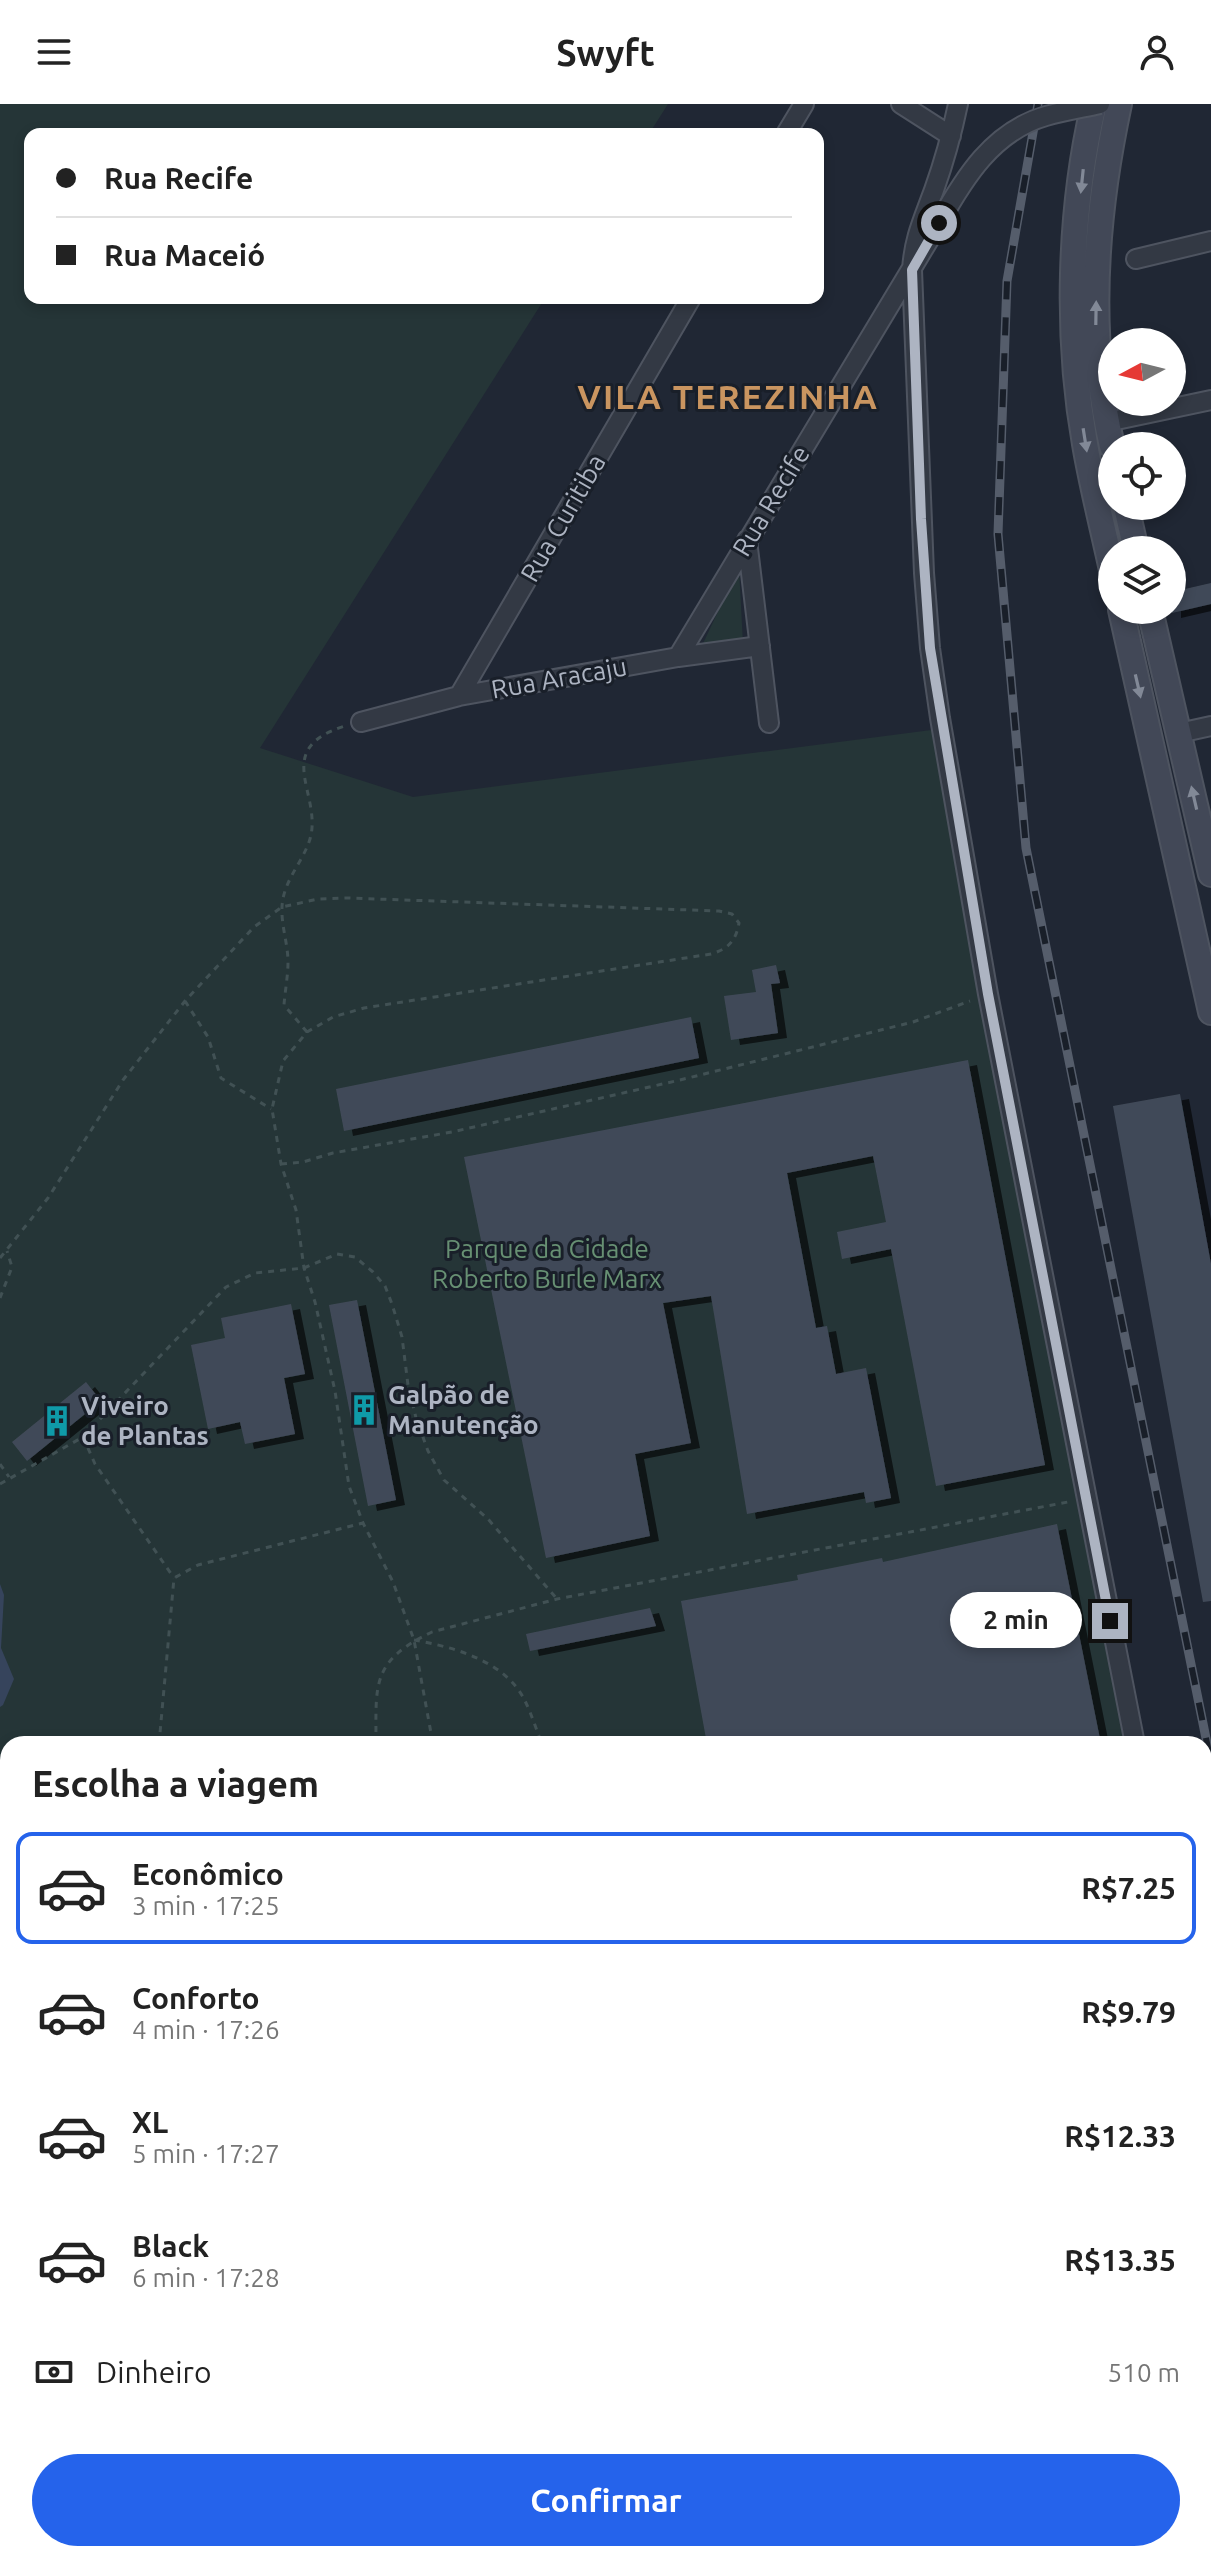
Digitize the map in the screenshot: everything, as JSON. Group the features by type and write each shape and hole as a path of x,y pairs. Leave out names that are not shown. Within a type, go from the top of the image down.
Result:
{"main road":[{"path":"1094,104 1087,133 1075,250 1073,337 1085,445 1105,536"},
{"path":"1109,432 1098,359 1097,289 1109,152 1119,104"},
{"path":"1124,624 1211,1012"},
{"path":"1153,624 1211,874"}],"street":[{"path":"790,128 804,104"},
{"path":"901,104 951,136"},
{"path":"958,104 934,190 919,223 912,270 921,519 930,648 988,994 1133,1736"},
{"name":"Rua Recife","path":"678,657 967,174 1001,139 1042,117 1100,104"},
{"path":"1136,259 1211,241"},
{"name":"Rua Curitiba","path":"459,696 688,304"},
{"path":"1107,422 1211,400"},
{"path":"747,540 769,723"},
{"name":"Rua Aracaju","path":"361,722 459,696 678,657 760,646"},
{"path":"1179,733 1211,726"}],"path":[{"path":"307,1032 284,1005 288,961 282,907 287,887 311,837 303,766 312,743 326,732 361,722"},
{"path":"0,1258 48,1198 123,1080 185,1001 254,927 282,907 318,899 348,898 719,911 732,914 739,923 737,936 725,949 711,954 364,1008 333,1017 307,1032 283,1061 272,1109 281,1164 296,1210 304,1268 335,1391 349,1486 363,1523 393,1582 414,1640 432,1736"},
{"path":"281,1164 452,1132 680,1080 913,1022 988,994"},
{"path":"185,1001 208,1037 221,1078 272,1109"},
{"path":"0,1298 12,1267 7,1251"},
{"path":"0,1484 83,1437 226,1287 255,1273 304,1268 337,1254 355,1257 385,1286 402,1337 416,1418 428,1451 444,1480 488,1519 557,1599"},
{"path":"83,1437 95,1464 174,1578 160,1736"},
{"path":"0,1464 9,1477"},
{"path":"376,1736 377,1683 385,1664 414,1640 432,1632 557,1599 1086,1498"},
{"path":"174,1578 198,1565 363,1523"},
{"path":"414,1640 450,1647 504,1673 522,1696 539,1736"}],"green space":[{"name":"Parque da Cidade Roberto Burle Marx","path":"0,104 668,104 653,128 24,128 24,304 541,304 260,748 413,797 939,729 1131,1736 0,1736"},
{"path":"739,567 743,644 699,652"}],"water":[{"path":"0,1584 4,1595 1,1648 14,1679 0,1707"}],"building":[{"path":"1211,583 1211,604 1186,610 1186,589"},
{"path":"776,965 780,983 771,984 778,1033 731,1040 724,996 756,992 752,970"},
{"path":"691,1017 699,1058 344,1131 336,1089"},
{"path":"968,1060 1045,1465 936,1486 891,1249 842,1259 837,1232 886,1222 873,1156 787,1173 816,1328 827,1326 836,1374 866,1368 891,1498 866,1503 864,1492 747,1514 711,1296 663,1303 691,1443 635,1454 650,1536 546,1558 464,1157"},
{"path":"1180,1094 1211,1264 1211,1601 1203,1602 1113,1106"},
{"name":"Galpão de Manutenção","path":"357,1300 396,1500 368,1506 329,1305"},
{"path":"291,1304 305,1374 284,1378 295,1434 245,1444 240,1422 208,1429 191,1345 225,1338 221,1318"},
{"name":"Viveiro de Plantas","path":"86,1382 101,1401 27,1461 12,1442"},
{"path":"1057,1524 1099,1736 706,1736 681,1601 798,1580 797,1575 882,1558 883,1562"},
{"path":"650,1608 656,1626 530,1651 526,1634"}],"railway":[{"path":"1038,104 1007,281 998,534 1026,848 1206,1736"}],"place":[{"name":"Galpão de Manutenção","path":"364,1410"},
{"name":"Viveiro de Plantas","path":"57,1421"}],"district":[{"name":"VILA TEREZINHA","path":"728,397"}],"route":[{"path":"939,223 912,270 921,519 930,648 988,994 1110,1621"}]}
